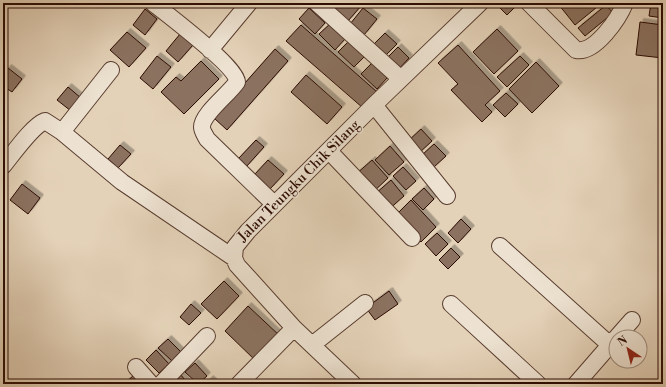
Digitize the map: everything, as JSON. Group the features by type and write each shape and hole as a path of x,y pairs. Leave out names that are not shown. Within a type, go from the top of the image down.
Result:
{"street":[{"path":"153,3 210,50 236,76 237,82 211,111 202,124 202,129 207,139 274,204"},
{"path":"210,50 249,3"},
{"path":"317,3 401,79"},
{"name":"Jalan Teungku Chik Silang","path":"353,384 294,328 237,265 234,258 234,251 238,243 274,204 480,3"},
{"path":"529,3 576,50 581,51 594,46 620,15 624,3"},
{"path":"62,132 111,70"},
{"path":"374,105 447,196"},
{"path":"3,166 41,123 46,121 62,132 122,182 234,258"},
{"path":"329,151 412,238"},
{"path":"500,246 608,335"},
{"path":"312,345 365,304"},
{"path":"450,304 538,384"},
{"path":"624,329 632,320"},
{"path":"239,384 294,328"},
{"path":"161,384 207,336"},
{"path":"576,384 608,347"},
{"path":"136,367 151,384"}],"building":[{"path":"328,3 338,3 334,8"},
{"path":"340,3 358,3 361,6 348,21 335,9"},
{"path":"495,3 517,3 518,4 507,15"},
{"path":"561,3 602,3 575,25 559,5"},
{"path":"651,3 663,3 663,18 649,16"},
{"path":"606,5 613,13 585,36 578,28"},
{"path":"309,8 325,23 315,34 299,19"},
{"path":"363,8 377,19 364,35 350,24"},
{"path":"145,9 157,19 145,35 133,25"},
{"path":"640,22 663,25 663,58 636,55"},
{"path":"330,24 345,39 335,50 319,34"},
{"path":"301,25 377,92 363,108 286,41"},
{"path":"497,29 518,51 494,74 473,52"},
{"path":"127,32 146,48 129,67 110,50"},
{"path":"385,33 397,44 385,56 373,45"},
{"path":"180,34 193,45 178,62 166,51"},
{"path":"349,41 365,56 354,67 338,52"},
{"path":"458,45 500,91 485,105 492,112 482,122 451,90 458,84 438,63"},
{"path":"398,47 409,58 397,71 385,60"},
{"path":"275,49 288,61 227,130 214,118"},
{"path":"157,56 171,67 153,89 140,78"},
{"path":"520,56 529,65 507,87 497,77"},
{"path":"201,61 219,79 184,114 161,92 176,77 181,81"},
{"path":"536,62 559,86 532,113 509,89"},
{"path":"372,63 387,78 377,89 361,74"},
{"path":"8,68 22,79 12,92 3,86 3,74"},
{"path":"306,75 342,107 327,124 291,92"},
{"path":"68,87 81,98 71,111 57,100"},
{"path":"506,93 518,104 505,117 493,105"},
{"path":"421,129 432,141 418,154 407,142"},
{"path":"256,140 264,147 246,167 238,159"},
{"path":"434,144 446,156 434,167 422,155"},
{"path":"120,145 131,154 118,168 108,159"},
{"path":"390,146 404,162 389,175 375,160"},
{"path":"268,160 284,174 270,189 254,175"},
{"path":"372,160 388,178 371,194 355,175"},
{"path":"403,167 416,181 406,190 393,176"},
{"path":"391,180 404,196 387,211 374,195"},
{"path":"22,184 40,198 28,214 10,200"},
{"path":"424,188 434,199 423,210 412,199"},
{"path":"411,200 436,227 421,242 395,216"},
{"path":"461,219 471,229 458,243 448,233"},
{"path":"437,233 448,244 436,256 425,244"},
{"path":"451,248 460,257 448,269 439,260"},
{"path":"224,281 239,296 217,319 201,304"},
{"path":"389,291 398,304 375,320 366,308"},
{"path":"191,304 201,313 189,325 180,317"},
{"path":"248,306 281,337 257,362 225,331"},
{"path":"168,339 181,352 172,361 158,348"},
{"path":"156,350 169,364 159,373 146,360"},
{"path":"195,363 207,376 198,384 185,372"},
{"path":"181,375 188,384 171,384"},
{"path":"133,376 141,384 124,384"},
{"path":"210,379 215,384 205,384"}]}
